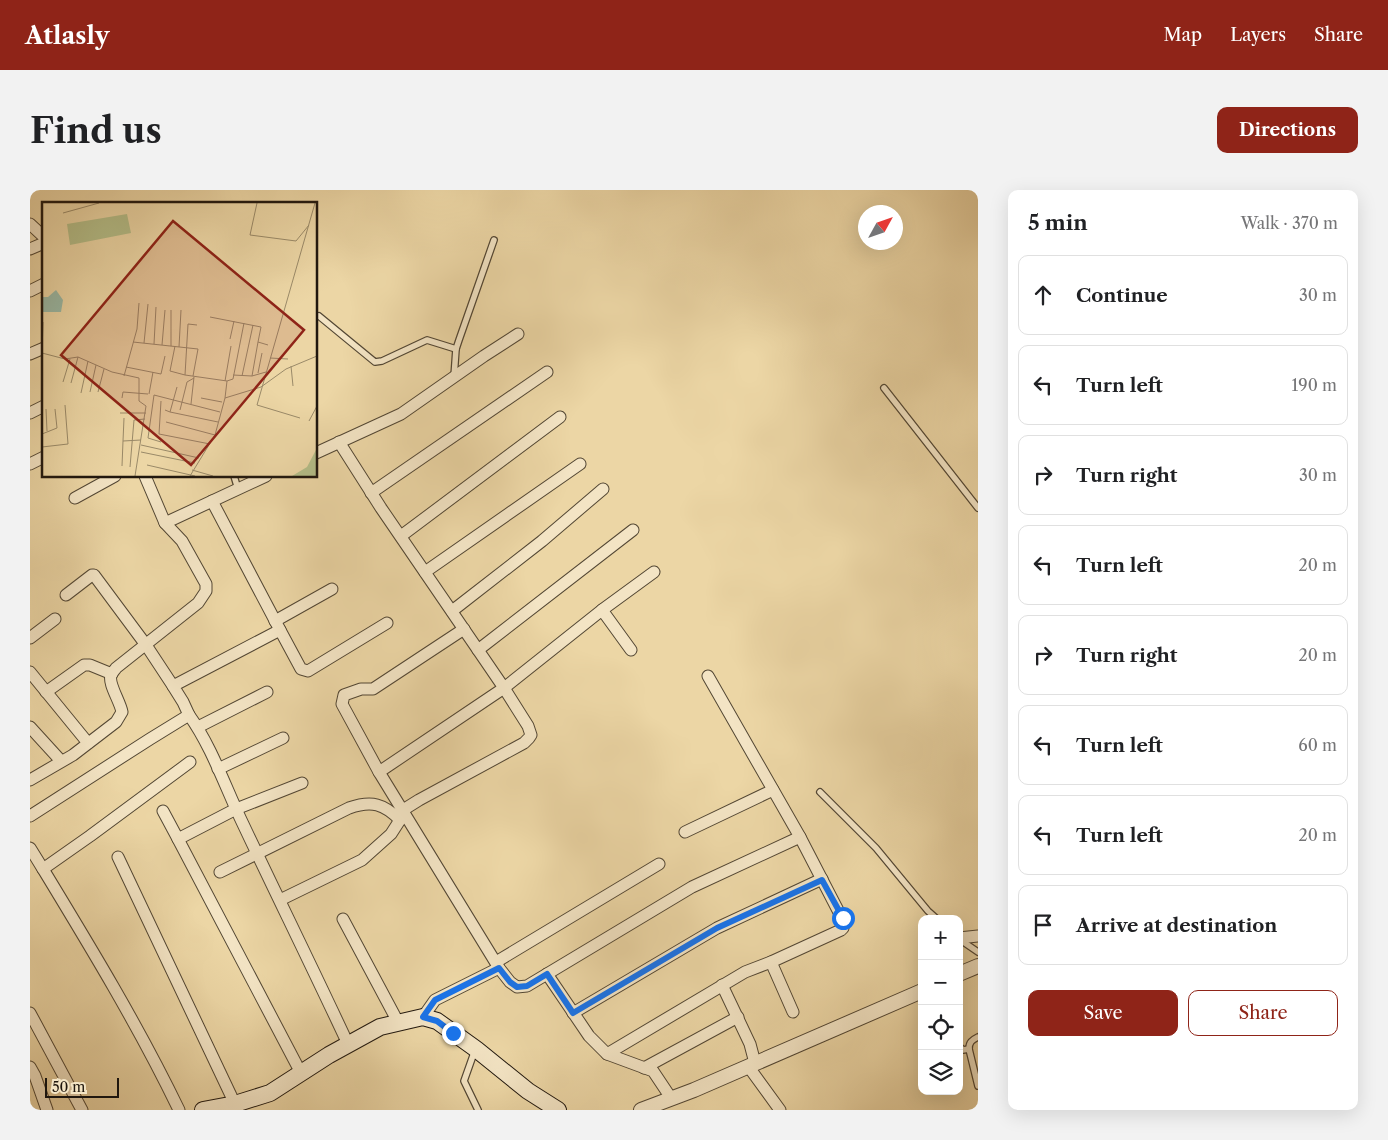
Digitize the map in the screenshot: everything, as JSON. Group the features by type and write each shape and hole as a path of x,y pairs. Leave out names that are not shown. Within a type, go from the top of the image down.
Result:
{"main road":[{"path":"203,1110 235,1104 270,1093 348,1044 380,1027 423,1017 437,1021 476,1049 528,1091 558,1110"}],"street":[{"path":"30,224 42,235"},
{"path":"30,249 42,244"},
{"path":"30,291 42,285"},
{"path":"318,452 401,414 518,334"},
{"path":"30,354 42,349"},
{"path":"371,493 547,372"},
{"path":"30,413 42,407"},
{"path":"401,536 560,417"},
{"path":"280,900 362,860 376,850 391,834 403,815 419,800 524,743 531,735 528,726 504,688 371,493 339,442"},
{"path":"30,464 42,458"},
{"path":"424,572 580,464"},
{"path":"75,498 111,478"},
{"path":"30,780 72,755 116,722 122,712 120,703 111,685 112,674 116,668 198,603 206,591 206,584 182,541 165,523 146,478"},
{"path":"165,523 262,478"},
{"path":"452,611 604,489"},
{"path":"212,501 277,626 302,668 308,671 387,623"},
{"path":"478,650 633,530"},
{"path":"379,772 504,688 602,610 654,572"},
{"path":"66,595 94,575 146,645 173,686 198,727 348,1044"},
{"path":"173,686 277,626 332,589"},
{"path":"602,610 631,650"},
{"path":"30,638 55,618"},
{"path":"464,629 372,689 362,689 344,695 342,704 403,815 497,965 510,982 517,987 527,986 692,887 800,837"},
{"path":"46,692 84,665 90,665 112,674"},
{"path":"30,672 88,743"},
{"path":"607,1054 745,972 771,962 843,928 843,918 800,837 708,676"},
{"path":"198,727 267,692"},
{"path":"30,816 189,715"},
{"path":"30,727 61,761"},
{"path":"218,769 283,738"},
{"path":"43,869 190,762"},
{"path":"178,839 236,809 302,783"},
{"path":"685,832 773,790"},
{"path":"220,872 360,804 371,803 381,805 403,815"},
{"path":"163,811 301,1073"},
{"path":"30,848 109,979 160,1070 179,1110"},
{"path":"118,857 235,1104"},
{"path":"423,1017 435,1000 497,965 659,864"},
{"path":"573,1013 717,928 822,880"},
{"path":"343,919 398,1022"},
{"path":"963,938 978,936"},
{"path":"771,962 793,1012"},
{"path":"963,972 978,966"},
{"path":"547,974 589,1036 607,1054 653,1071 671,1098"},
{"path":"722,986 750,1044 751,1065 780,1110"},
{"path":"642,1110 751,1065 918,992"},
{"path":"30,1013 82,1110"},
{"path":"644,1068 738,1017"},
{"path":"30,1067 48,1110"}],"lane":[{"path":"454,377 456,349 494,240"},
{"path":"319,316 375,362 382,361 427,340 456,349"},
{"path":"884,388 978,508"},
{"path":"235,478 238,489"},
{"path":"820,792 876,848 932,915"},
{"path":"963,941 978,952"},
{"path":"978,1037 971,1041 969,1045 978,1086"},
{"path":"476,1049 464,1081 478,1110"},
{"path":"963,1050 969,1049"}],"route":[{"path":"453,1033 437,1021 423,1017 430,1006 435,1000 499,968 510,982 517,987 527,986 547,974 573,1013 717,928 822,880 843,918"}]}
